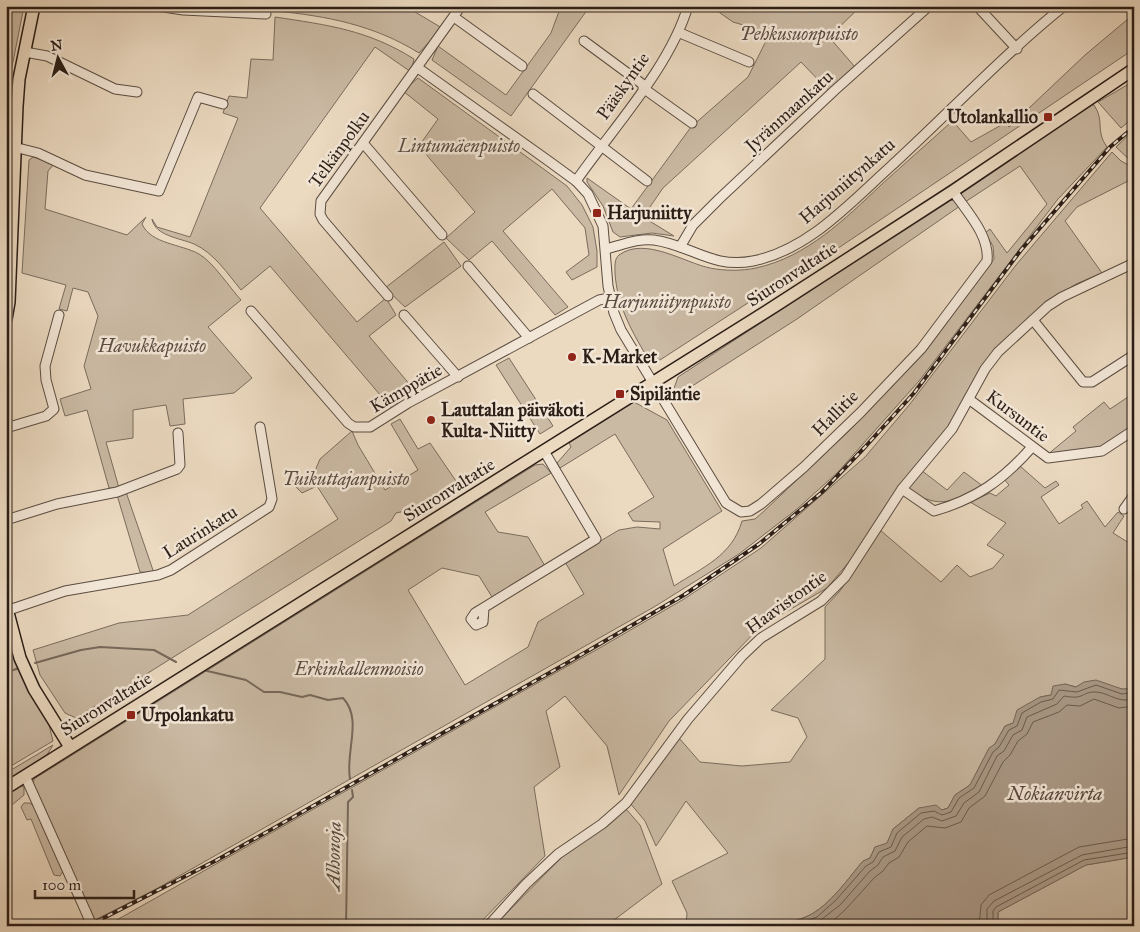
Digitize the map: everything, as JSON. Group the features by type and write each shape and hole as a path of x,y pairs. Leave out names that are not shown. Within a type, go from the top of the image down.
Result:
{"main road":[{"path":"6,319 9,302 11,146 19,79 34,6"},
{"name":"Siuronvaltatie","path":"6,788 654,384 953,191 1134,69"},
{"path":"7,609 20,658 34,689 70,747"}],"street":[{"path":"157,6 183,10 266,14"},
{"name":"Telkänpolku","path":"388,296 320,214 321,200 461,6"},
{"path":"677,6 688,8"},
{"name":"Jyränmaankatu","path":"680,247 692,225 834,90 928,6"},
{"path":"977,6 1017,49"},
{"name":"Harjuniitynkatu","path":"606,249 631,241 654,240 680,247 702,257 736,262 753,261 790,248 838,215 1064,6"},
{"name":"Pääskyntie","path":"576,181 644,87 680,33 688,8"},
{"path":"454,17 522,66"},
{"path":"680,33 749,62"},
{"path":"584,41 692,123"},
{"path":"25,52 47,56 115,89 137,92"},
{"path":"418,68 576,181 588,194 603,226 610,298 621,330 654,384"},
{"path":"533,94 601,144 647,181"},
{"path":"11,146 38,153 85,175 158,191 198,97 223,104"},
{"path":"363,143 442,235"},
{"name":"Hallitie","path":"654,384 726,503 741,512 750,511 761,504 811,460 921,349 987,261 989,250 986,241 953,191"},
{"name":"Haavistontie","path":"488,926 526,884 558,854 602,824 626,803 688,718 742,656 761,638 810,609 833,590 856,562 902,489 952,429 992,360 1048,306 1078,288 1134,263"},
{"path":"468,266 529,338"},
{"name":"Kämppätie","path":"251,311 354,427 370,428 458,377 599,300 610,298"},
{"path":"6,428 46,416 54,409 46,380 45,366 59,315"},
{"path":"404,315 458,377"},
{"path":"1033,320 1083,382 1092,382 1134,355"},
{"name":"Kursuntie","path":"970,400 1048,458 1102,451 1131,432"},
{"name":"Laurinkatu","path":"7,609 65,591 153,576 172,570 270,507 272,499 260,427"},
{"path":"6,520 57,504 117,492 177,469 180,465 178,433"},
{"path":"902,489 934,511 950,507 986,490 1015,466 1032,447"},
{"path":"484,608 596,539 544,451"},
{"path":"1124,509 1134,495"},
{"path":"25,776 92,926"}],"green space":[{"path":"6,6 24,6 10,77 8,139"},
{"path":"276,6 405,6 442,28 419,53 385,35 350,23 275,11"},
{"path":"561,6 590,6 511,116 432,60 438,46 506,95 551,33"},
{"name":"Pehkusuonpuisto","path":"710,6 861,6 829,37 855,67 830,92 801,62 663,188 643,217 674,236 652,233 620,237 613,232 603,206 587,182 587,178 631,209 691,127 748,77 770,33 733,22"},
{"name":"Harjuniitynpuisto","path":"1134,14 1134,49 828,255 814,260 660,360 647,357 630,327 622,307 616,285 615,268 619,255 629,250 653,249 721,270 745,270 775,263 808,246 839,223 949,124 949,117 971,142 1005,123 1009,127 1085,55"},
{"path":"275,17 330,26 364,35 397,49 414,59 411,72 375,47 260,208 357,322 386,298 396,315 369,336 411,386 395,396 398,401 393,410 270,266 241,290 220,264 208,253 194,244 163,233 154,225 152,219 157,227 190,237 238,118 223,113 229,96 247,98 251,59 273,60"},
{"name":"Lintumäenpuisto","path":"418,78 567,186 582,205 593,227 597,251 597,267 572,280 566,272 589,255 585,228 552,189 503,231 568,307 555,315 492,241 469,260 446,238 475,212 419,146 438,119 403,91"},
{"path":"1134,81 1134,117 1121,128 1098,102"},
{"name":"Erkinkallenmoisio","path":"1090,104 1094,105 1099,116 1101,136 1107,147 1058,199 919,381 838,472 797,509 739,554 654,607 158,888 93,921 33,787 34,779 535,465 543,464 551,473 485,512 498,532 528,537 545,566 492,597 479,576 442,568 408,590 465,685 528,647 538,622 584,594 565,562 619,530 637,527 660,529 660,522 633,521 628,513 654,497 615,434 560,468 557,463 571,447 569,443 634,402 667,420 722,511 663,549 674,586 706,566 724,552 737,533 742,521 755,519 763,512 849,431 926,351 994,259 993,246 985,233 990,229 1007,253 1047,204 1020,166 965,202 961,194 963,190"},
{"path":"1134,130 1134,164 1116,147"},
{"path":"1112,152 1121,161 1134,168 1134,178 1077,207 1065,221 1102,273 1076,284 1048,302 996,350 951,424 909,474 854,556 827,588 760,627 669,721 619,795 607,746 565,696 546,711 560,767 534,787 545,856 477,926 106,926 596,650 684,599 761,548 865,457 910,404 1016,265"},
{"name":"Havukkapuisto","path":"33,157 54,164 48,171 45,209 127,235 146,217 142,224 146,231 159,240 199,254 216,269 241,300 208,327 252,378 234,393 183,399 185,424 170,426 166,405 133,410 133,438 106,442 119,488 109,488 87,410 65,416 60,399 91,389 84,366 98,316 88,292 73,288 67,311 59,309 66,285 22,273 29,160"},
{"path":"949,200 957,201 960,206 797,319 675,397 673,391 678,377"},
{"path":"444,242 461,266 405,307 385,288"},
{"path":"509,358 553,426 540,434 496,365"},
{"path":"1134,393 1134,431 1101,448 1047,455 1076,431 1073,427 1104,402 1110,409"},
{"name":"Tuikuttajanpuisto","path":"400,419 418,449 430,443 458,484 442,491 420,505 396,513 391,521 76,718 65,713 40,675 33,650 119,623 188,615 338,519 317,486 302,493 290,481 312,478 320,459 352,431 358,445 385,490 418,470 391,424"},
{"path":"1020,466 1045,488 1056,481 1059,485 1041,497 1059,524 1083,508 1081,505 1087,501 1105,527 1118,512 1124,516 1113,533 1134,546 1134,681 1127,689 1120,689 1092,681 1076,687 1065,684 1051,695 1040,697 1013,723 1005,726 995,744 989,749 970,785 955,795 948,808 942,810 919,808 893,829 887,844 875,847 870,858 863,861 833,897 812,914 798,920 767,926 686,926 687,913 672,881 728,853 686,801 656,846 645,821 630,803 679,738 700,762 742,766 790,762 807,737 798,718 771,710 825,659 825,607 840,591 880,530 941,582 957,565 970,577 993,568 1004,555 987,545 1006,523 970,502 990,493 996,496 1009,485 1004,479"},
{"path":"921,470 947,490 964,472 984,487 947,501 938,502 930,500 910,490 909,485"},
{"path":"126,492 154,573 140,572 117,495"},
{"path":"9,642 11,642 21,673 49,725 53,741 6,769 6,648 10,647"},
{"path":"53,745 45,758 6,782 6,773"},
{"path":"20,785 24,787 24,795 12,805 6,805 6,792"},
{"path":"24,803 30,803 36,808 63,871 60,876 54,875 31,819 27,820 21,807"},
{"path":"626,809 640,825 662,884 606,926 494,926 567,852 609,825"},
{"path":"1134,857 1134,926 998,926 998,912 1086,865"}],"water":[{"name":"Nokianvirta","path":"1096,680 1122,689 1127,689 1134,681 1134,857 1086,865 998,912 998,926 766,926 797,920 819,909 828,902 863,861 870,858 875,847 887,843 893,829 919,808 936,805 942,810 948,808 955,795 970,785 989,748 995,744 1005,726 1013,723 1017,710 1040,697 1051,695 1053,686 1065,684 1076,687 1084,682"}],"waterway":[{"name":"Alhonoja","path":"35,663 81,650 100,647 154,650 176,662"},
{"name":"Alhonoja","path":"6,672 20,668"},
{"name":"Alhonoja","path":"203,670 246,680 264,692 280,692 302,697 310,695 328,700 343,698 349,706 353,726 349,769 350,779"},
{"name":"Alhonoja","path":"346,926 348,802 353,797 352,790"}],"railway":[{"path":"88,926 217,860 567,663 684,595 759,544 821,493 914,393 1021,250 1110,147 1134,127"}],"place":[{"name":"Utolankallio","path":"1048,117"},
{"name":"Harjuniitty","path":"597,213"},
{"name":"K-Market","path":"572,357"},
{"name":"Sipiläntie","path":"620,394"},
{"name":"Lauttalan päiväkoti Kulta-Niitty","path":"431,420"},
{"name":"Urpolankatu","path":"131,715"}]}
